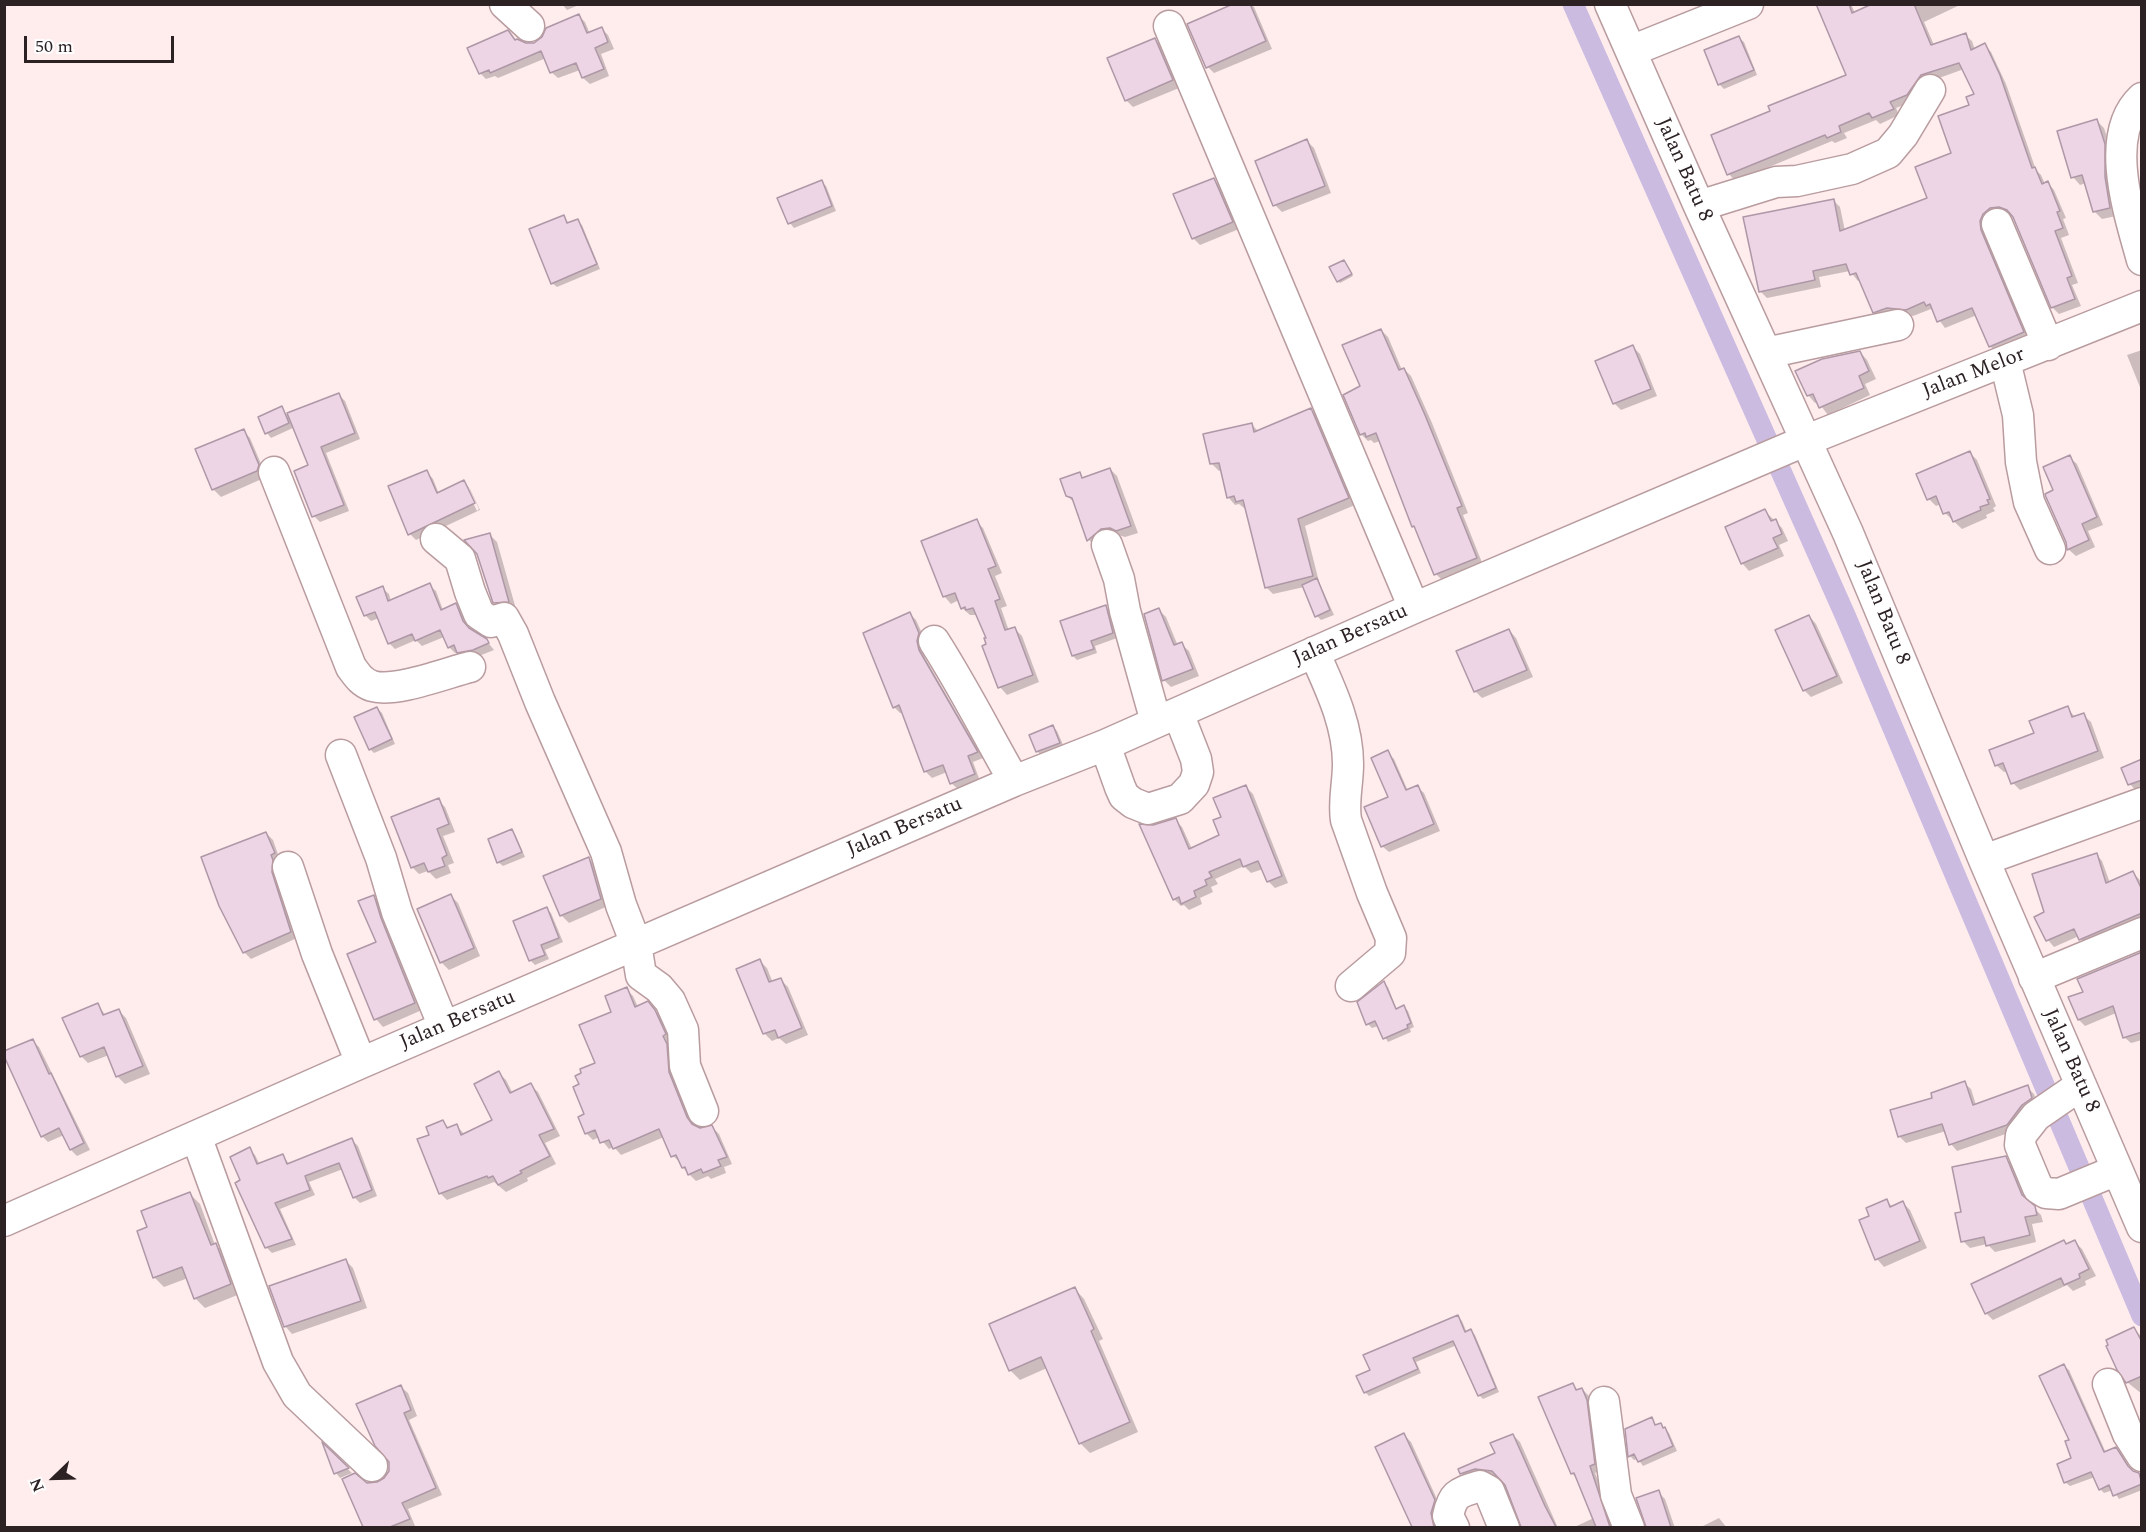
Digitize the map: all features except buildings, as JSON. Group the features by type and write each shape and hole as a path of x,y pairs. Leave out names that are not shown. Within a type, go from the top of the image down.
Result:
{"street":[{"path":"505,4 529,26"},
{"name":"Jalan Batu 8","path":"1610,4 1766,353 1799,443 1848,533 2034,978 2074,1091 2109,1174 2142,1227"},
{"path":"1631,51 1748,4"},
{"path":"1169,26 1414,608"},
{"path":"1699,206 1776,182 1797,181 1852,169 1888,153 1903,135 1930,90"},
{"path":"2142,98 2128,117 2121,170 2142,260"},
{"path":"1997,224 2048,345"},
{"name":"Jalan Melor","path":"1799,443 2142,306"},
{"path":"1766,353 1898,325"},
{"path":"2005,361 2018,415 2021,462 2029,502 2050,549"},
{"name":"Jalan Bersatu","path":"4,1221 444,1027 1014,781 1105,746 1414,608 1799,443"},
{"path":"274,472 351,667 360,680 374,686 406,685 470,667"},
{"path":"436,538 460,559 479,614 491,622 504,618 513,634 540,702 606,852 621,905 636,944 641,975 659,988 670,1001 683,1030 685,1066 703,1111"},
{"path":"1105,746 1120,787 1133,803 1148,809 1180,798 1194,784 1198,772 1196,759 1167,717 1125,611 1119,579 1107,545"},
{"path":"934,641 958,679 988,738 1014,781"},
{"path":"1314,652 1336,702 1344,729 1348,764 1344,801 1346,820 1372,894 1391,938 1390,953 1351,986"},
{"path":"341,755 381,858 397,912 444,1027"},
{"path":"1984,860 2142,803"},
{"path":"288,867 317,954 361,1063"},
{"path":"2034,978 2142,933"},
{"path":"2074,1091 2036,1116 2022,1135 2020,1145 2038,1188 2046,1193 2059,1194 2109,1174"},
{"path":"196,1136 278,1362 297,1395 372,1466"},
{"path":"2108,1384 2128,1434 2142,1456"},
{"path":"1604,1402 1616,1495 1629,1527"},
{"path":"1454,1527 1448,1516 1451,1501 1461,1492 1480,1486 1489,1491 1504,1527"}],"waterway":[{"path":"1573,4 1845,615 2142,1316"}]}
